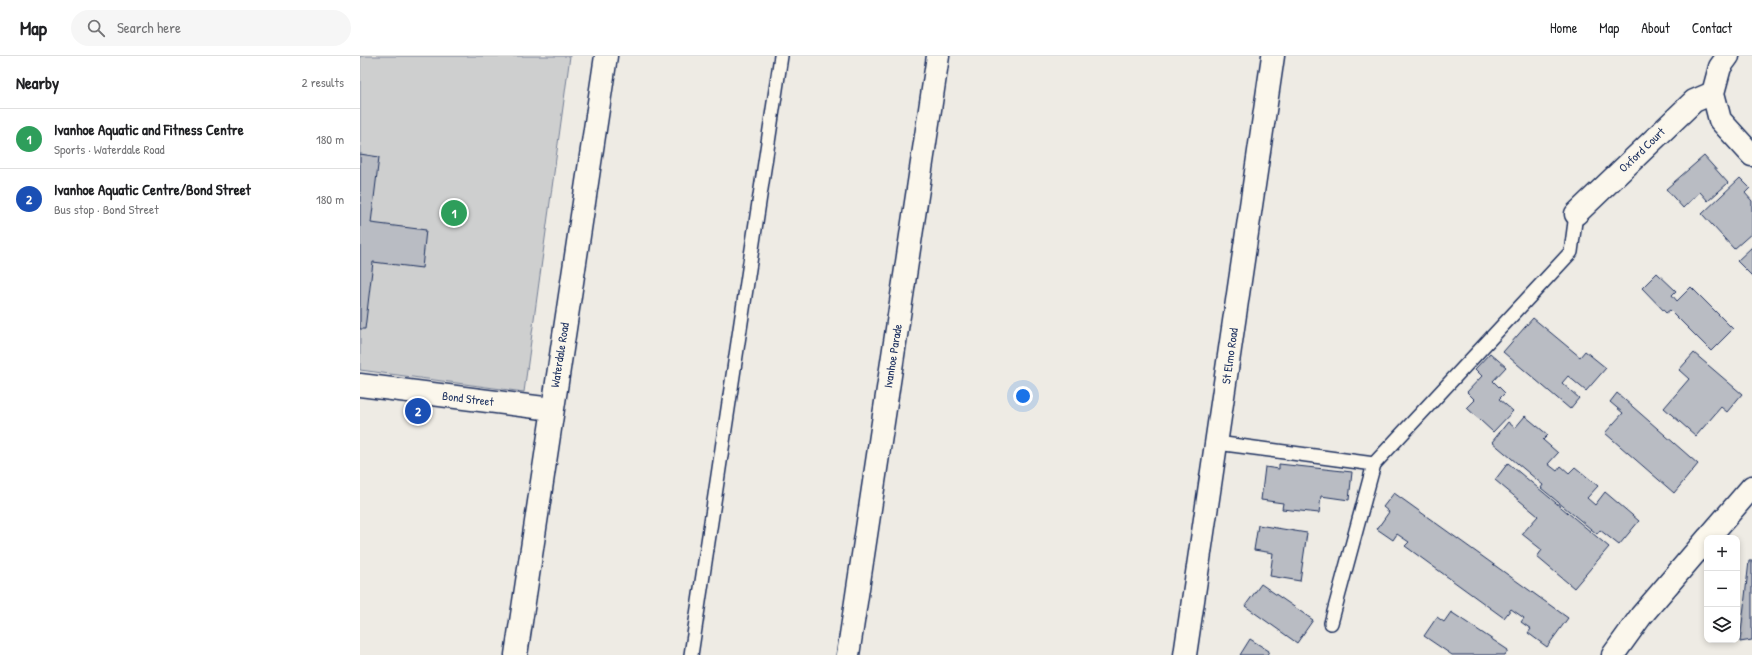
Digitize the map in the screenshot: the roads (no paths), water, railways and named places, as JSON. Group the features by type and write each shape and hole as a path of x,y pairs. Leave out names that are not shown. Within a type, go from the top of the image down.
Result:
{"street":[{"name":"Waterdale Road","path":"516,655 606,56"},
{"name":"Ivanhoe Parade","path":"848,655 938,56"},
{"name":"St Elmo Road","path":"1185,655 1273,56"},
{"path":"1728,56 1720,67 1713,93 1720,120 1752,155"},
{"name":"Oxford Court","path":"1576,214 1694,101 1713,93"},
{"name":"Bond Street","path":"360,385 552,410"},
{"path":"1710,535 1752,487"},
{"path":"1613,655 1641,616 1704,542"}],"lane":[{"path":"691,655 781,56"},
{"path":"1331,623 1374,464 1571,252 1576,214"},
{"path":"1217,442 1374,464"}],"place":[{"name":"Ivanhoe Aquatic and Fitness Centre","path":"454,213"},
{"name":"Ivanhoe Aquatic Centre/Bond Street","path":"418,411"}]}
